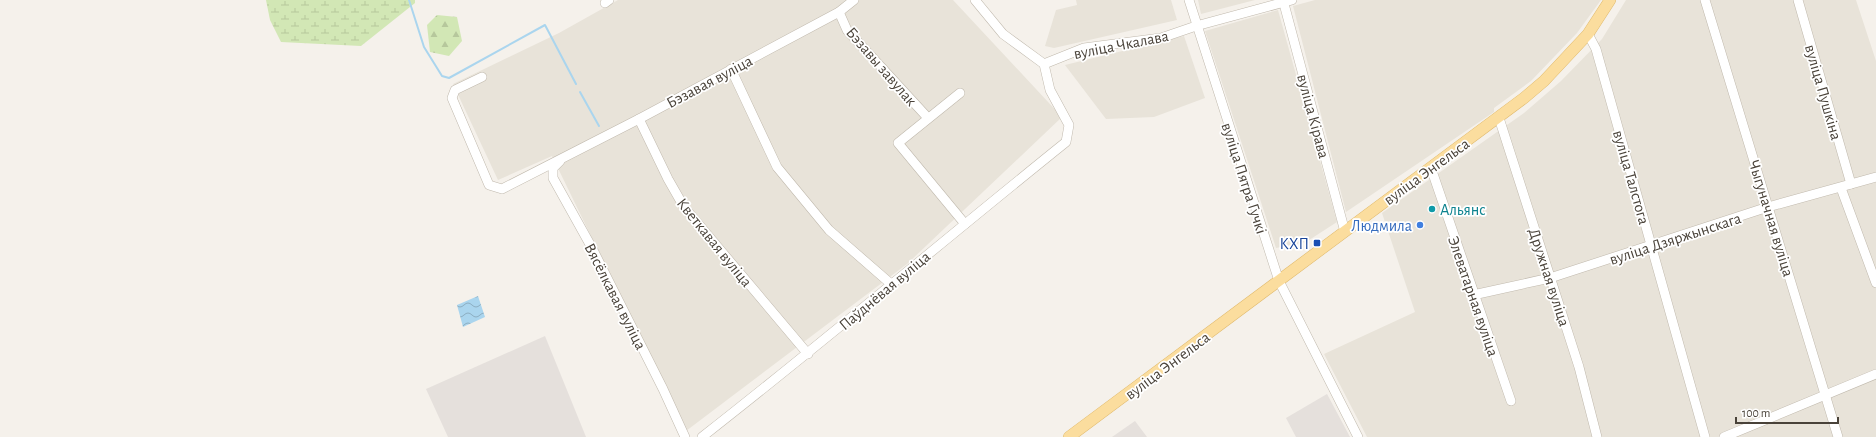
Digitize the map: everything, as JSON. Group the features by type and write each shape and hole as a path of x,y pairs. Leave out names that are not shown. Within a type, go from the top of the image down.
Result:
{"main road":[{"name":"вуліца Энгельса","path":"1069,437 1499,118 1544,81 1588,34 1610,0"}],"street":[{"name":"Бэзавая вуліца","path":"482,77 455,90 452,98 489,185 502,189 562,159 839,12 854,0"},
{"path":"975,0 1003,34 1044,64"},
{"name":"вуліца Пятра Гучкі","path":"1189,0 1196,26 1279,281 1358,437"},
{"name":"Чыгуначная вуліца","path":"1705,0 1838,437"},
{"name":"вуліца Пушкіна","path":"1798,0 1851,184"},
{"name":"вуліца Чкалава","path":"1044,64 1084,48 1161,38 1196,26 1287,1"},
{"name":"вуліца Кірава","path":"1287,1 1345,232"},
{"name":"Бэзавы завулак","path":"839,12 847,30 928,118"},
{"name":"вуліца Талстога","path":"1588,34 1596,49 1705,437"},
{"name":"Паўднёвая вуліца","path":"702,437 808,354 891,284 1066,142 1069,126 1050,90 1044,64"},
{"path":"731,69 777,167 829,230 891,284"},
{"path":"960,93 898,143 965,224"},
{"name":"Кветкавая вуліца","path":"640,118 668,179 684,207 808,354"},
{"name":"Дружная вуліца","path":"1499,118 1579,367 1597,437"},
{"name":"Вясёлкавая вуліца","path":"562,159 553,168 553,178 592,248 663,389 685,437"},
{"name":"Элеватарная вуліца","path":"1431,168 1473,295 1511,401"},
{"name":"вуліца Дзяржынскага","path":"1473,295 1550,278 1768,207 1841,188 1876,177"},
{"path":"1841,188 1876,283"},
{"path":"1724,437 1876,374"}],"shaded area":[{"path":"618,0 953,0 1062,117 907,264 686,431 552,156 498,180 453,84 559,33"},
{"path":"1076,0 1171,0 1177,20 1054,48 1045,46 1056,10 1077,5"},
{"path":"1198,0 1255,0 1201,14"},
{"path":"1315,0 1601,0 1577,33 1531,81 1494,108 1494,112 1346,212 1293,6"},
{"path":"1626,0 1856,0 1876,61 1876,437 1367,437 1324,354 1415,312 1382,213 1524,113 1561,81 1602,39"},
{"path":"1278,10 1337,222 1306,242 1276,248 1205,31"},
{"path":"1184,36 1205,98 1154,117 1106,119 1065,65"},
{"path":"545,336 586,437 448,437 426,389"},
{"path":"1327,394 1350,437 1296,437 1286,418"},
{"path":"1135,421 1147,437 1112,437"}],"green space":[{"path":"266,0 415,0 415,3 361,46 281,42 270,20"},
{"path":"437,15 457,17 462,41 449,56 430,52 427,25"}],"water":[{"path":"478,296 485,317 463,327 457,305"}],"waterway":[{"path":"409,0 424,47 442,76 449,78 545,25 576,84"},
{"path":"580,92 599,126"}],"place":[{"name":"Альянс","path":"1432,209"},
{"name":"Людмила","path":"1420,225"},
{"name":"КХП","path":"1317,243"}]}
